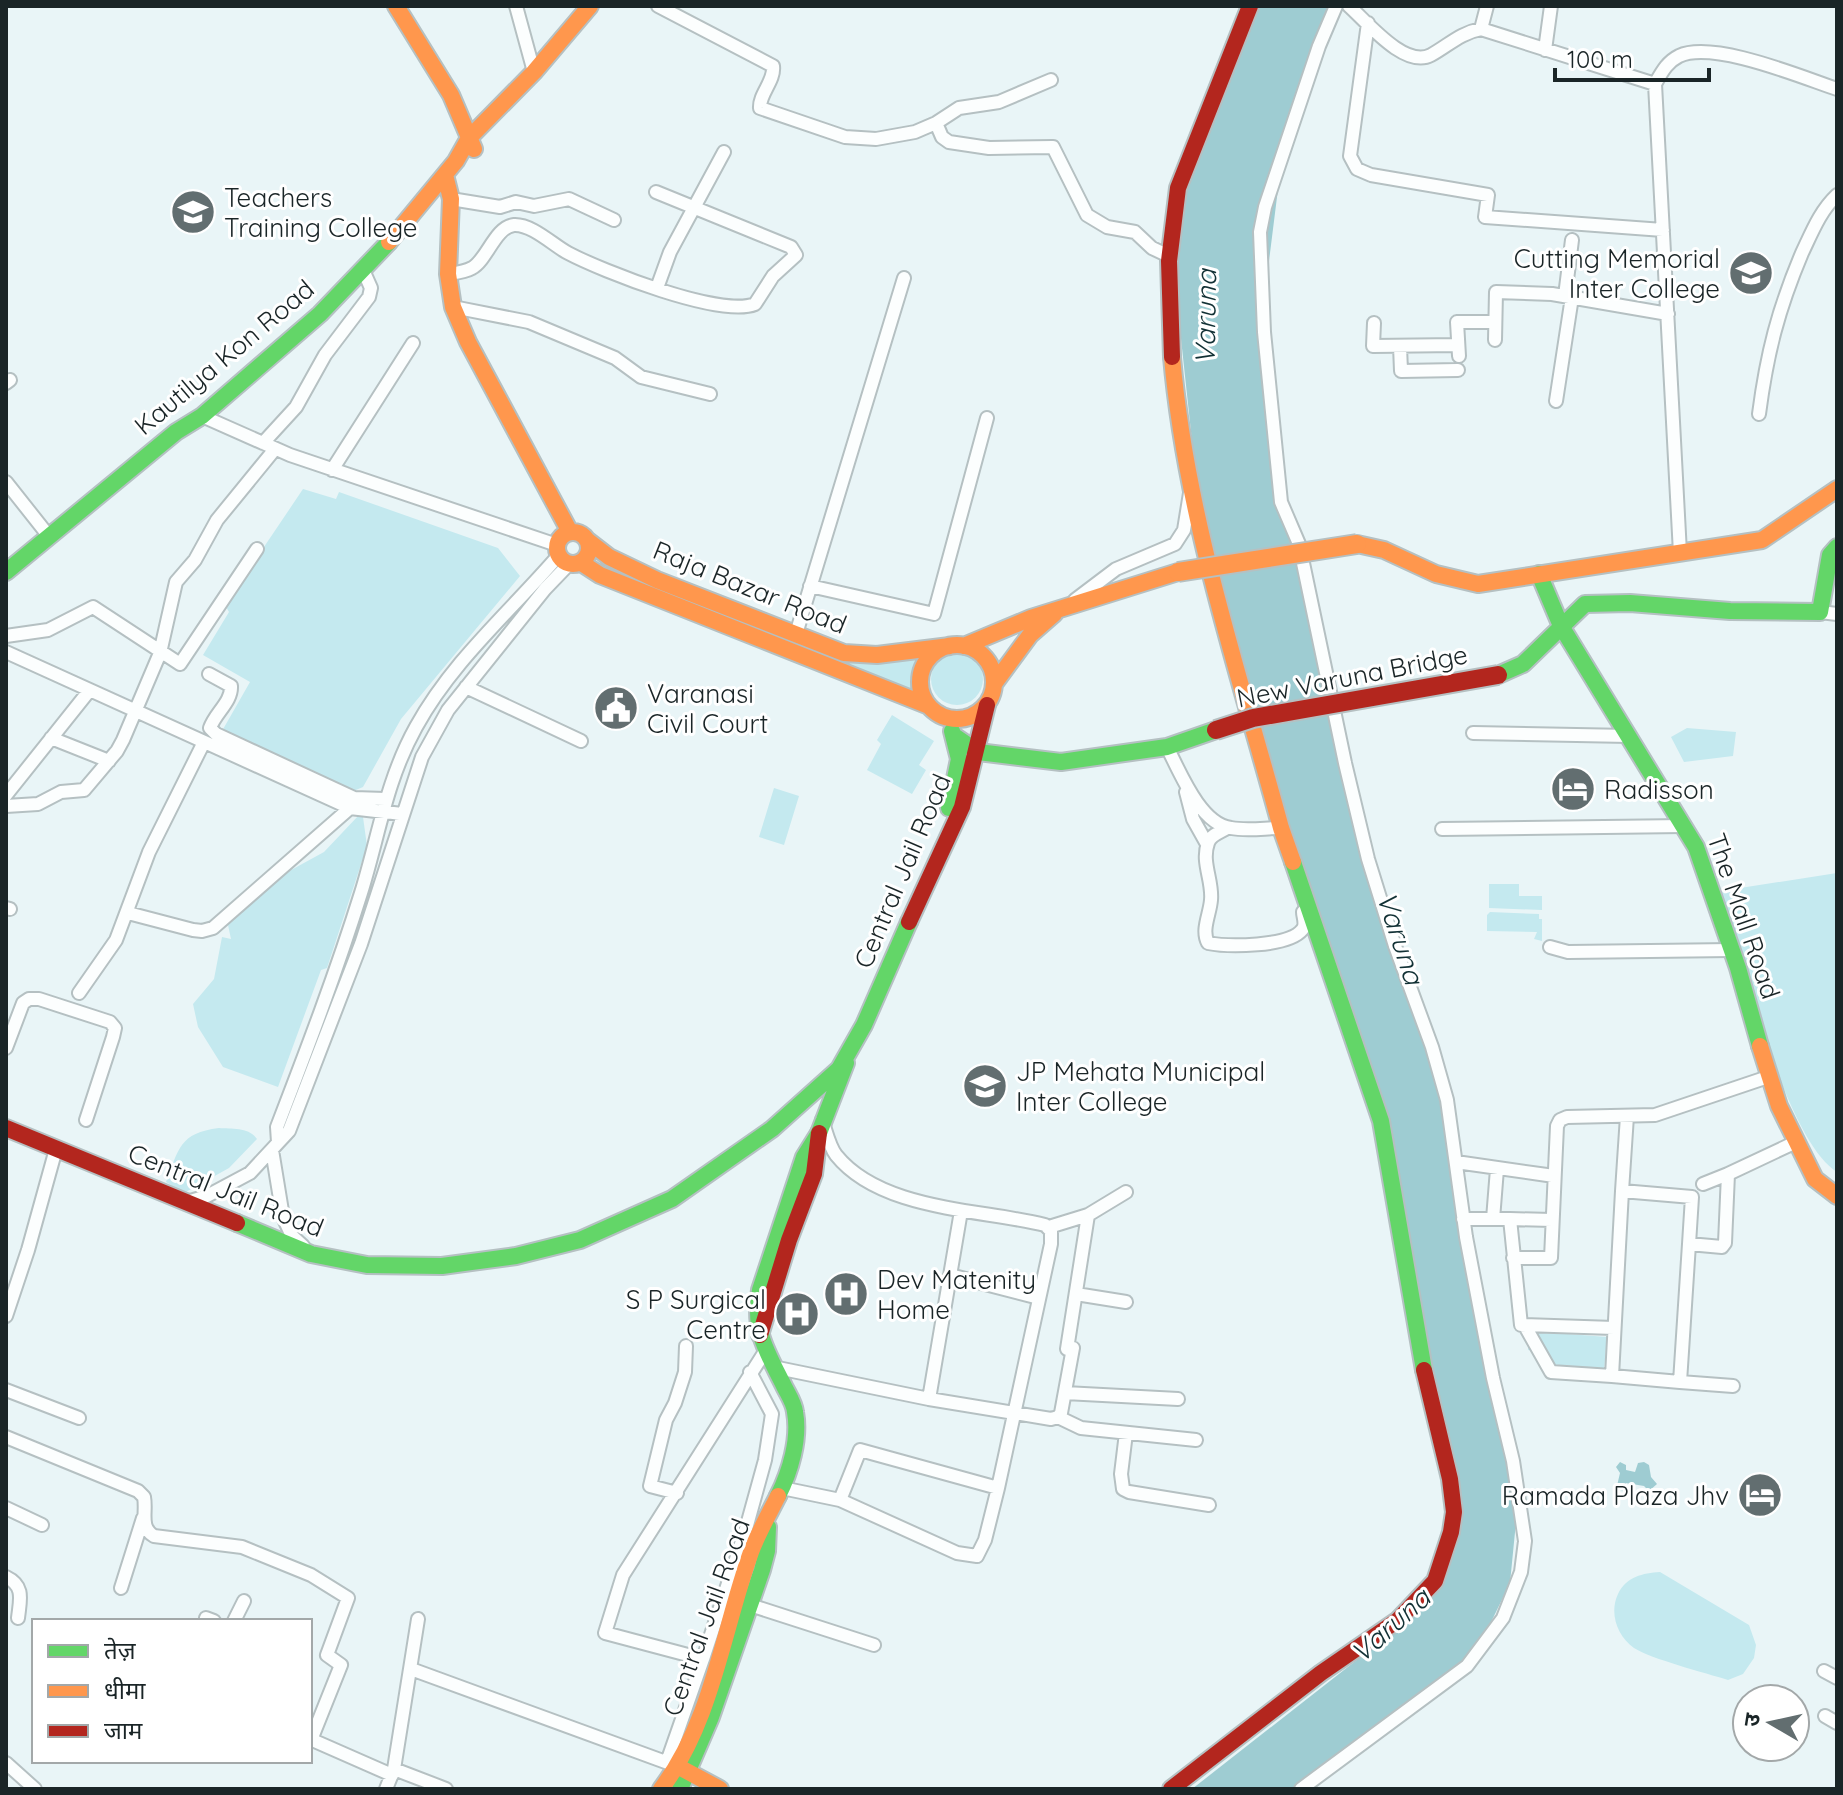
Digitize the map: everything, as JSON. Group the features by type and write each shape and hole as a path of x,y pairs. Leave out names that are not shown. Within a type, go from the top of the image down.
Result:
{"main road":[{"path":"396,6 476,140"},
{"path":"409,6 458,86 476,140"},
{"path":"476,140 590,6"},
{"path":"476,140 584,32 601,6"},
{"path":"1171,1789 1321,1673 1398,1620 1435,1581 1453,1523 1452,1492 1423,1366 1381,1121 1281,828 1197,519 1174,383 1169,256 1178,188 1250,6"},
{"name":"Kautilya Kon Road","path":"6,572 176,432 202,416 320,314 363,270 476,140"},
{"name":"Raja Bazar Road","path":"451,168 448,274 453,307 570,550 609,557 827,648 860,655 957,646"},
{"path":"978,752 956,737 923,697 921,676 931,656 1066,606 1178,572 1357,544 1388,549 1424,570 1478,584 1762,540 1837,489"},
{"path":"1561,626 1585,604 1630,603 1730,611 1828,613 1830,555 1837,547"},
{"path":"570,550 600,575 936,712 967,718 987,705 994,684 1030,635 1066,606"},
{"name":"The Mall Road","path":"1539,574 1561,626 1696,847 1732,950 1768,1077 1815,1179 1837,1196"},
{"name":"New Varuna Bridge","path":"978,752 1061,762 1167,747 1253,718 1498,675 1523,664 1561,626"},
{"path":"957,646 978,652 988,662 994,684"},
{"name":"Central Jail Road","path":"661,1789 678,1767 703,1707 752,1550 782,1488 795,1445 798,1425 795,1409 766,1351 768,1316 788,1243 816,1165 820,1126 935,864 952,833 978,752 987,705"},
{"path":"935,864 937,844 958,766 956,737"},
{"name":"Central Jail Road","path":"6,1128 311,1254 367,1265 442,1266 516,1256 580,1240 653,1209 772,1129 825,1083 850,1053"},
{"path":"680,1789 678,1767 750,1605 767,1551 768,1521"},
{"path":"678,1767 720,1789"}],"street":[{"path":"516,6 534,72"},
{"path":"658,6 773,66 774,73 759,104 763,110 859,139 901,135 936,123 959,108 999,102 1051,80"},
{"path":"1301,1789 1467,1666 1503,1618 1521,1572 1525,1541 1513,1461 1493,1378 1463,1219 1440,1073 1368,859 1299,544 1280,494 1264,332 1260,232 1276,173 1319,46 1336,6"},
{"path":"1349,6 1405,55 1420,58 1434,54 1462,34 1481,29 1655,84"},
{"path":"1481,29 1487,6"},
{"path":"1545,50 1551,6"},
{"path":"1368,23 1350,156 1357,169 1371,175 1488,195 1485,217 1663,230"},
{"path":"1680,553 1655,84 1666,65 1673,60 1681,55 1704,51 1732,55 1837,89"},
{"path":"936,123 943,139 949,142 1000,149 1053,147 1087,215 1107,227 1135,232 1152,248 1169,256"},
{"path":"657,288 670,252 724,152"},
{"path":"448,274 474,267 505,229 515,225 528,229 590,264 657,288 706,303 751,306 759,300 773,276 796,255 791,247 656,192"},
{"path":"1759,414 1771,340 1787,288 1816,223 1837,195"},
{"path":"451,199 500,207 516,202 534,206 569,199 614,220"},
{"path":"1556,401 1572,240"},
{"path":"6,806 38,804 61,792 84,790 117,751 160,653 176,582 195,560 217,520 296,407 325,355 369,297 371,288 363,270"},
{"path":"796,634 904,278"},
{"path":"1495,340 1496,292 1568,297 1668,314"},
{"path":"453,307 529,322 615,358 641,377 710,394"},
{"path":"1458,357 1457,322 1495,322"},
{"path":"1374,323 1373,346 1400,346 1458,357"},
{"path":"332,470 413,343"},
{"path":"1400,346 1401,371 1458,357"},
{"path":"202,416 332,470 570,550"},
{"path":"810,586 934,614 987,418"},
{"path":"6,482 48,535"},
{"path":"1066,606 1116,569 1175,544 1184,530 1191,486"},
{"path":"6,636 48,630 93,607 180,664 257,549"},
{"path":"184,1203 207,1196 242,1178 289,1131 361,944 422,757 448,710 545,589 570,550"},
{"path":"311,1254 286,1227 275,1146 277,1127 331,989 364,883 383,805 416,727 444,681 492,625 570,550"},
{"path":"6,652 350,808 383,805"},
{"path":"209,674 231,686 231,693 210,728 216,734 354,798 383,805 402,814"},
{"path":"466,687 581,741"},
{"path":"6,795 89,691"},
{"path":"1473,733 1629,736"},
{"path":"51,738 109,761"},
{"path":"79,993 112,947 128,913 149,852 204,742"},
{"path":"1167,747 1208,817 1227,828 1281,828"},
{"path":"1183,778 1193,819 1207,844 1211,894 1204,935 1208,943 1284,941 1302,930 1305,924 1303,912 1310,908"},
{"path":"128,913 193,930 213,928 350,808"},
{"path":"1442,829 1684,826"},
{"path":"1207,844 1227,828"},
{"path":"1550,947 1568,952 1732,950"},
{"path":"6,1048 23,1003 29,999 39,999 110,1022 115,1028 113,1037 86,1120"},
{"path":"1513,1258 1551,1258 1557,1126 1560,1120 1567,1117 1655,1115 1768,1077"},
{"path":"1612,1376 1627,1116"},
{"path":"820,1126 836,1156 871,1183 893,1194 961,1211 1035,1222 1049,1227 1088,1215 1126,1192"},
{"path":"1703,1184 1796,1142"},
{"path":"6,1316 56,1149"},
{"path":"1456,1162 1554,1176"},
{"path":"1493,1219 1497,1169"},
{"path":"1689,1244 1717,1248 1725,1243 1728,1174"},
{"path":"1622,1191 1692,1197 1680,1382"},
{"path":"929,1399 961,1211"},
{"path":"1058,1417 1065,1393 1088,1215"},
{"path":"1463,1219 1552,1220"},
{"path":"1510,1219 1520,1322 1551,1372 1733,1386"},
{"path":"782,1488 840,1500 957,1553 977,1556 985,1540 1014,1415 1051,1244 1049,1227"},
{"path":"950,1275 1039,1298"},
{"path":"1076,1294 1126,1302"},
{"path":"1525,1326 1614,1328"},
{"path":"677,1493 650,1486 666,1420 685,1372 686,1346"},
{"path":"703,1659 605,1633 623,1575 766,1351 929,1399 1014,1415 1058,1417 1081,1428 1196,1440"},
{"path":"411,1669 678,1767 703,1659 765,1460 772,1414 750,1372"},
{"path":"6,1390 79,1418"},
{"path":"1065,1393 1178,1399"},
{"path":"1126,1433 1121,1474 1123,1489 1209,1505"},
{"path":"6,1437 138,1491 144,1497 143,1518 121,1588"},
{"path":"840,1500 860,1450 998,1488"},
{"path":"6,1508 42,1525"},
{"path":"143,1518 146,1529 154,1536 242,1547 311,1575 348,1598 327,1655 341,1665 312,1734"},
{"path":"6,1577 16,1581 20,1587 18,1618"},
{"path":"235,1619 244,1601"},
{"path":"750,1605 874,1645"},
{"path":"386,1789 393,1772 418,1619"},
{"path":"1824,1671 1837,1678"},
{"path":"1825,1716 1837,1723"},
{"path":"312,1740 439,1788"},
{"path":"6,1763 35,1789"}],"shaded area":[{"path":"303,489 336,499 339,492 498,548 520,576 401,719 363,787 351,792 222,731 250,682 203,655 229,612 225,605"},
{"path":"957,653 975,661 983,679 975,697 957,705 939,697 931,679 939,661"},
{"path":"922,655 916,674 917,692 843,663 888,662"},
{"path":"892,715 934,741 919,765 926,770 912,794 867,770 881,744 877,740"},
{"path":"1687,728 1736,732 1733,756 1684,762 1671,737"},
{"path":"774,788 799,796 784,845 759,837"},
{"path":"359,815 363,817 367,846 327,968 321,970 278,1087 223,1067 198,1027 193,1004 214,979 222,937 231,939 228,925 282,875 324,852"},
{"path":"1837,873 1837,1172 1818,1153 1782,1085 1752,999 1721,891"},
{"path":"1489,884 1519,884 1519,896 1542,896 1542,910 1489,908"},
{"path":"1490,912 1539,914 1539,919 1542,919 1542,941 1534,939 1537,932 1487,931 1487,915"},
{"path":"219,1128 245,1131 257,1139 229,1168 184,1193 166,1182 182,1144 196,1134"},
{"path":"1529,1331 1607,1337 1604,1371 1548,1367 1537,1351 1528,1350"},
{"path":"1660,1572 1749,1625 1756,1645 1754,1658 1743,1674 1728,1680 1679,1666 1634,1648 1623,1637 1616,1624 1614,1609 1621,1588 1636,1577"}],"water":[{"name":"Varuna","path":"1247,6 1336,6 1279,181 1266,285 1285,498 1335,746 1384,924 1438,1079 1453,1159 1455,1213 1518,1469 1510,1583 1478,1649 1304,1789 1192,1789 1395,1630 1448,1557 1459,1507 1423,1378 1353,1021 1271,772 1203,543 1171,246 1194,126"},
{"path":"1620,1462 1626,1465 1626,1470 1635,1472 1638,1463 1644,1462 1649,1465 1651,1477 1657,1484 1649,1491 1644,1486 1626,1483 1624,1491 1616,1490 1620,1473 1616,1467"}],"traffic: fast":[{"path":"6,572 176,432 202,416 320,314 389,242"},
{"path":"1498,675 1523,664 1585,604 1630,603 1730,611 1820,612 1830,555 1837,547"},
{"path":"1539,574 1561,626 1696,847 1738,968 1760,1046"},
{"path":"956,737 978,752 1061,762 1167,747 1216,730"},
{"path":"949,808 959,759 952,731"},
{"path":"1293,862 1381,1121 1424,1370"},
{"path":"237,1223 311,1254 367,1265 442,1266 516,1256 580,1240 672,1199 772,1129 839,1069 864,1025 909,922"},
{"path":"778,1496 793,1455 796,1422 792,1401 762,1339 758,1317 760,1290 804,1157 819,1133 846,1063"},
{"path":"680,1789 711,1717 762,1570 768,1527"}],"traffic: slow":[{"path":"396,6 451,95 474,149"},
{"path":"389,242 456,161 469,138 534,72 590,6"},
{"path":"445,175 451,199 448,274 453,307 468,342 570,532"},
{"path":"1172,357 1189,476 1216,594 1293,862"},
{"path":"1357,544 1384,550 1436,574 1478,584 1762,540 1837,489"},
{"path":"573,532 584,537 589,548 584,559 573,564 562,559 557,548 562,537 573,532"},
{"path":"587,540 609,557 657,580 844,653 877,655 950,646"},
{"path":"1178,572 1357,544"},
{"path":"580,562 600,575 929,706"},
{"path":"964,646 1031,618 1178,572"},
{"path":"994,684 1030,635 1054,614"},
{"path":"957,645 971,648 983,656 991,668 994,682 991,696 983,708 971,716 957,719 943,716 931,708 923,696 920,682 923,668 931,656 943,648 957,645"},
{"path":"1760,1046 1779,1106 1815,1179 1837,1196"},
{"path":"661,1789 693,1735 705,1705 751,1552 778,1496"},
{"path":"679,1767 720,1789"}],"traffic: jam":[{"path":"1172,357 1169,261 1178,188 1250,6"},
{"path":"1216,730 1253,718 1498,675"},
{"path":"909,922 962,807 987,705"},
{"path":"6,1128 237,1223"},
{"path":"760,1335 789,1240 814,1174 819,1133"},
{"path":"1171,1789 1321,1673 1398,1620 1435,1581 1451,1532 1454,1512 1450,1479 1424,1370"}],"place":[{"name":"Teachers Training College","path":"193,212"},
{"name":"Cutting Memorial Inter College","path":"1751,273"},
{"name":"Varanasi Civil Court","path":"616,708"},
{"name":"Radisson","path":"1573,789"},
{"name":"JP Mehata Municipal Inter College","path":"985,1086"},
{"name":"Dev Matenity Home","path":"846,1294"},
{"name":"S P Surgical Centre","path":"797,1314"},
{"name":"Ramada Plaza Jhv","path":"1760,1495"}]}
